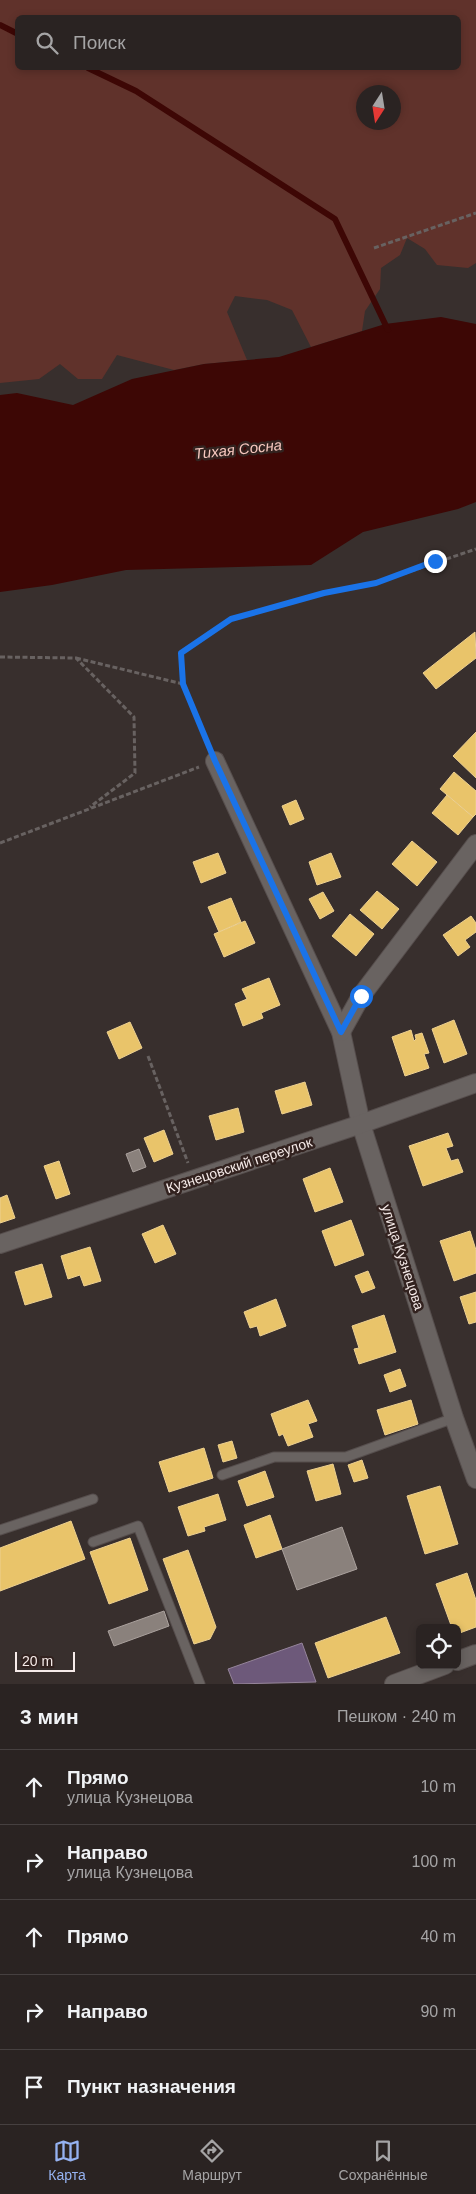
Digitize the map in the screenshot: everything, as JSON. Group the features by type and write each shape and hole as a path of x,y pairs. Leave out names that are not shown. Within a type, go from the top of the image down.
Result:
{"street":[{"name":"улица Кузнецова","path":"215,761 341,1032 361,1124 454,1418 476,1479"},
{"path":"341,1032 361,996 476,844"},
{"name":"Кузнецовский переулок","path":"0,1244 361,1124 476,1083"},
{"path":"461,1660 476,1654"},
{"path":"394,1684 435,1669"}],"lane":[{"path":"222,1475 274,1457 346,1457 454,1418"},
{"path":"0,1530 93,1499"},
{"path":"92,1542 138,1526 200,1684"}],"path":[{"path":"374,248 476,213"},
{"path":"0,843 215,761 183,684 181,653 231,619 324,593 376,583 476,549"},
{"path":"0,657 76,658 183,684"},
{"path":"76,658 134,717 135,773 85,811"},
{"path":"148,1056 194,1180"}],"shaded area":[{"path":"0,0 476,0 476,263 468,268 437,265 425,249 407,238 400,255 381,268 380,289 365,311 362,331 311,347 292,310 267,300 235,296 227,312 247,360 204,364 174,370 117,355 102,379 78,379 60,364 39,379 0,383"}],"water":[{"name":"Тихая Сосна","path":"441,317 476,324 476,502 458,509 363,532 311,565 126,570 52,585 0,592 0,395 17,393 73,405 132,379 204,364 279,357 385,324"}],"building: Жильё":[{"path":"475,632 476,658 436,689 423,673"},
{"path":"476,732 476,778 453,756"},
{"path":"454,772 476,791 476,814 473,817 440,789"},
{"path":"447,795 473,817 458,835 432,813"},
{"path":"296,800 304,819 290,825 282,806"},
{"path":"412,841 437,862 417,886 392,864"},
{"path":"218,853 226,873 201,883 193,862"},
{"path":"331,853 341,877 317,885 309,862"},
{"path":"377,891 399,909 382,929 360,910"},
{"path":"323,892 334,911 320,919 309,899"},
{"path":"231,898 241,922 219,932 208,907"},
{"path":"350,914 374,934 356,956 332,936"},
{"path":"471,916 476,923 476,932 465,940 470,947 458,956 443,935"},
{"path":"245,921 255,943 224,957 214,934"},
{"path":"269,978 280,1005 261,1013 263,1018 243,1026 235,1004 247,999 242,989"},
{"path":"454,1020 467,1054 444,1063 432,1029"},
{"path":"130,1022 142,1048 119,1059 107,1032"},
{"path":"411,1030 414,1041 416,1039 415,1035 422,1033 429,1053 424,1054 429,1068 405,1076 392,1037"},
{"path":"305,1082 312,1105 282,1114 275,1091"},
{"path":"238,1108 244,1132 216,1140 209,1116"},
{"path":"164,1130 173,1154 154,1162 144,1138"},
{"path":"448,1133 453,1146 446,1148 451,1161 458,1159 463,1172 423,1186 409,1146"},
{"path":"59,1161 70,1194 56,1199 44,1166"},
{"path":"330,1168 343,1202 315,1212 303,1179"},
{"path":"7,1195 15,1218 0,1223 0,1198"},
{"path":"351,1220 364,1255 335,1266 322,1231"},
{"path":"163,1225 176,1254 155,1263 142,1234"},
{"path":"470,1231 476,1250 476,1273 454,1281 440,1241"},
{"path":"90,1247 101,1281 84,1286 80,1275 68,1279 61,1256"},
{"path":"42,1264 52,1297 25,1305 15,1272"},
{"path":"368,1271 375,1288 362,1293 355,1276"},
{"path":"476,1292 476,1322 469,1324 460,1297"},
{"path":"276,1299 286,1326 260,1336 257,1326 250,1328 244,1312"},
{"path":"384,1315 396,1352 359,1364 354,1349 359,1348 352,1326"},
{"path":"400,1369 406,1386 390,1392 384,1375"},
{"path":"308,1400 317,1421 308,1424 313,1437 288,1446 283,1434 279,1436 271,1414"},
{"path":"411,1400 418,1424 385,1435 377,1410"},
{"path":"232,1441 237,1458 223,1462 218,1445"},
{"path":"204,1448 213,1478 169,1492 159,1462"},
{"path":"362,1460 368,1478 354,1482 348,1465"},
{"path":"333,1464 341,1494 316,1501 307,1471"},
{"path":"265,1471 274,1497 247,1506 238,1481"},
{"path":"440,1486 458,1544 425,1554 407,1496"},
{"path":"218,1494 226,1520 204,1527 205,1531 188,1536 178,1507"},
{"path":"270,1515 282,1549 256,1558 244,1525"},
{"path":"71,1521 85,1559 0,1591 0,1548"},
{"path":"130,1538 148,1590 109,1604 90,1552"},
{"path":"188,1550 216,1627 210,1639 194,1644 163,1559"},
{"path":"467,1573 476,1600 476,1627 461,1633 461,1624 451,1624 436,1584"},
{"path":"386,1617 400,1653 328,1678 315,1643"}],"building: Офисы":[{"path":"302,1643 316,1682 234,1684 228,1669"}],"building: Промзона":[{"path":"139,1149 146,1167 133,1172 126,1154"},
{"path":"342,1527 357,1569 297,1590 282,1549"},
{"path":"164,1611 169,1626 114,1646 108,1631"}],"waterway":[{"path":"0,25 15,32"},
{"path":"92,70 136,91 335,219 388,330"}],"route":[{"path":"361,996 341,1032 215,761 183,684 181,653 231,619 324,593 376,583 435,561"}]}
